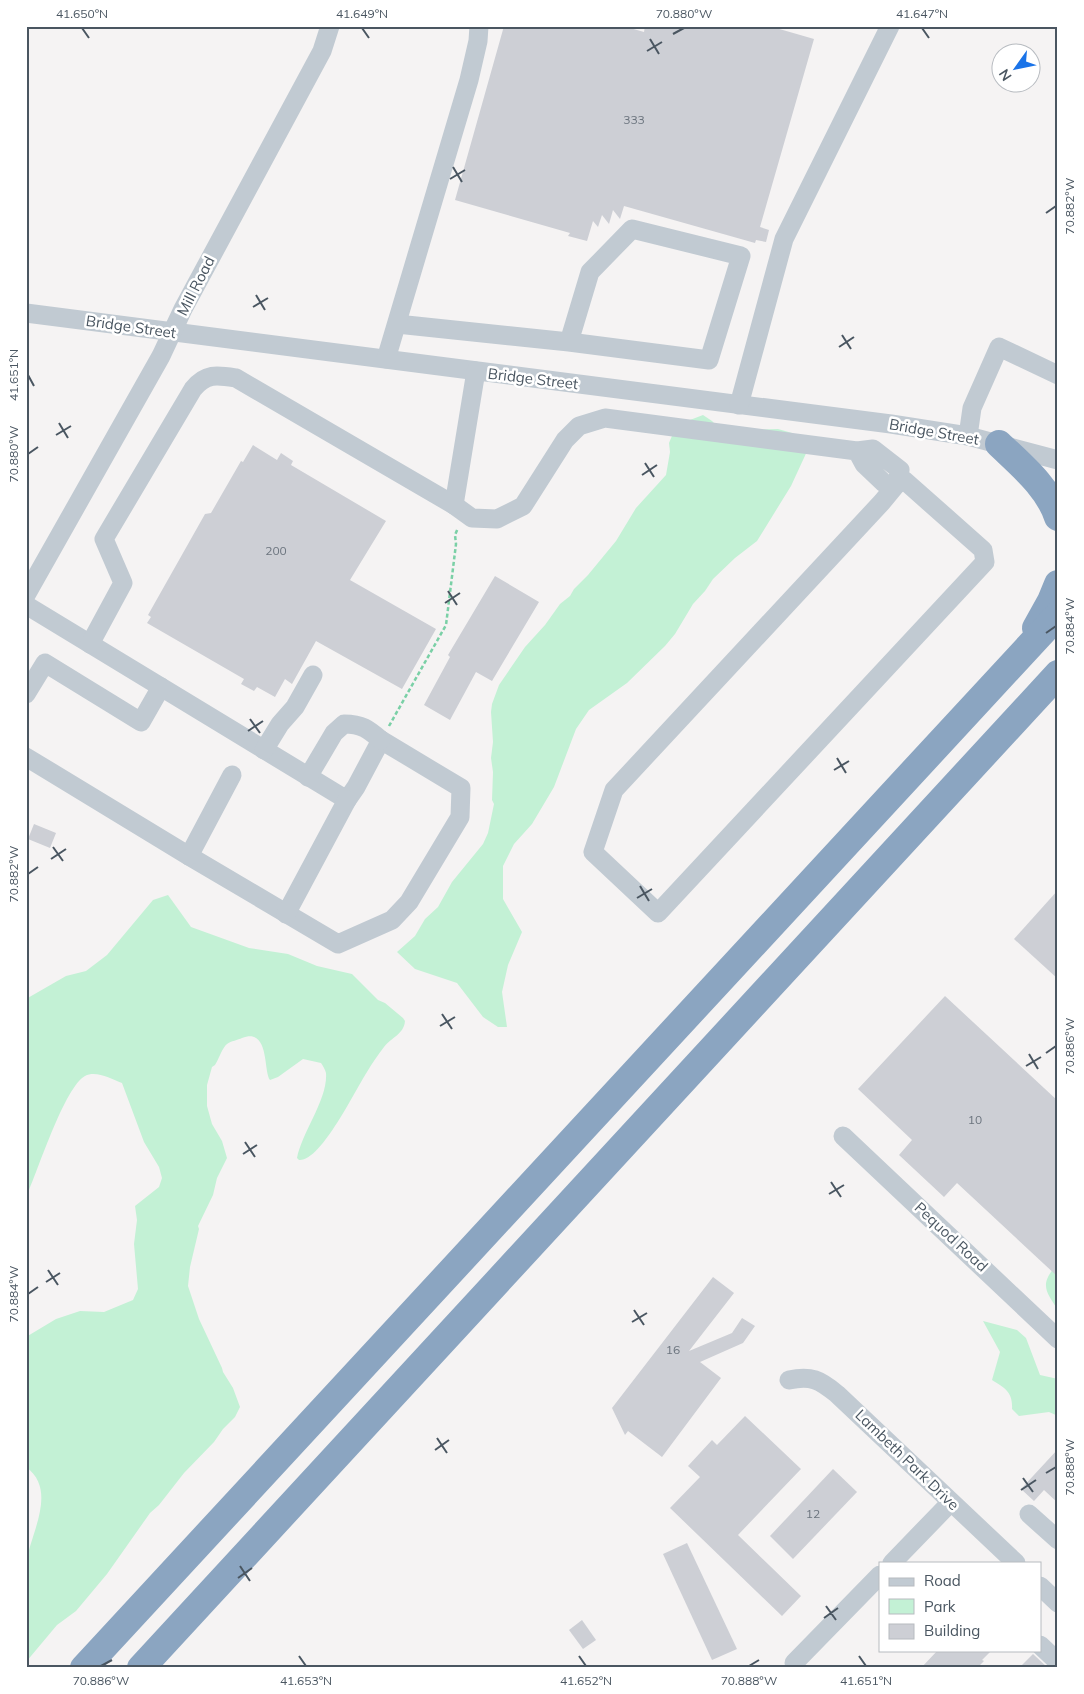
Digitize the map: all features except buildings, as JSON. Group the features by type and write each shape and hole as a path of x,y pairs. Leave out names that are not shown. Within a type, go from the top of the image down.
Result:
{"highway":[{"path":"1000,444 1040,485 1049,498 1058,518"},
{"path":"1021,654 1051,601 1058,584"},
{"path":"87,1662 1058,614"},
{"path":"141,1668 1053,680"}],"street":[{"name":"Mill Road","path":"26,595 173,333 183,309 322,51 330,26"},
{"path":"386,359 469,80 478,41 479,26"},
{"path":"739,405 784,239 890,26"},
{"path":"397,324 569,342 709,360 740,256 632,228 590,272 569,342"},
{"name":"Bridge Street","path":"26,313 968,436 1037,456 1058,460"},
{"path":"968,436 972,408 1000,347 1055,368"},
{"path":"460,510 476,371"},
{"path":"90,644 123,584 104,539 192,389 198,382 208,376 219,375 236,378 472,518 497,519 523,506 565,440 579,426 605,418 853,451 884,483 896,485 904,480 983,550 985,562 658,913 593,852 614,790 896,485"},
{"path":"853,451 855,420"},
{"name":"Bridge Street","path":"1037,456 1058,468"},
{"path":"26,605 347,800"},
{"path":"26,694 45,663 140,722 161,688"},
{"path":"264,750 280,724 295,707 313,675"},
{"path":"26,757 338,944 392,920 409,902 460,817 461,788 381,740 370,730 357,724 344,724 334,733 308,777"},
{"path":"286,914 381,740"},
{"path":"189,856 232,774"},
{"name":"Pequod Road","path":"843,1136 1058,1338"},
{"name":"Lambeth Park Drive","path":"789,1380 802,1377 812,1378 829,1387 952,1502 1008,1560"},
{"path":"893,1562 952,1502"},
{"path":"1029,1514 1058,1540"},
{"path":"794,1663 879,1576"},
{"path":"1042,1588 1058,1603"},
{"path":"1042,1647 1058,1662"}],"path":[{"path":"381,740 446,624 456,544 455,535 460,510"}],"green space":[{"path":"703,415 722,431 778,429 792,433 809,447 791,486 757,541 735,558 713,579 693,604 675,634 665,646 627,683 589,710 576,729 554,787 532,824 514,844 503,866 503,899 522,932 508,965 502,992 507,1027 498,1027 483,1017 457,983 415,969 397,952 415,936 425,919 438,907 452,882 483,844 488,833 494,804 492,800 493,772 491,758 493,742 491,712 499,685 525,647 616,541 636,508 666,475 670,452 669,443 674,431 690,420"},
{"path":"168,895 191,927 249,948 288,954 317,966 352,974 378,1000 385,1003 405,1021 400,1032 384,1047 373,1062 337,1124 317,1150 308,1158 299,1160 297,1158 326,1083 325,1069 321,1063 303,1059 278,1077 270,1080 261,1044 251,1036 227,1044 212,1067 207,1085 207,1106 212,1124 222,1141 227,1158 217,1178 213,1195 198,1226 188,1286 199,1319 223,1372 233,1388 240,1407 235,1417 214,1442 184,1473 159,1505 150,1513 107,1574 76,1611 57,1625 26,1662 26,1565 40,1514 41,1501 40,1488 36,1477 26,1467 26,1337 56,1319 80,1311 104,1312 133,1300 138,1289 134,1244 137,1220 135,1206 159,1187 162,1178 159,1167 144,1142 122,1083 104,1076 89,1074 77,1083 69,1095 53,1128 29,1190 26,1193 26,999 66,976 86,971 107,955 153,900"},
{"path":"1058,1263 1058,1310 1047,1291 1046,1282 1048,1276"},
{"path":"983,1321 1017,1330 1026,1338 1040,1375 1058,1379 1058,1416 1049,1412 1019,1416 1012,1409 1010,1394 992,1380 1000,1352"}]}
